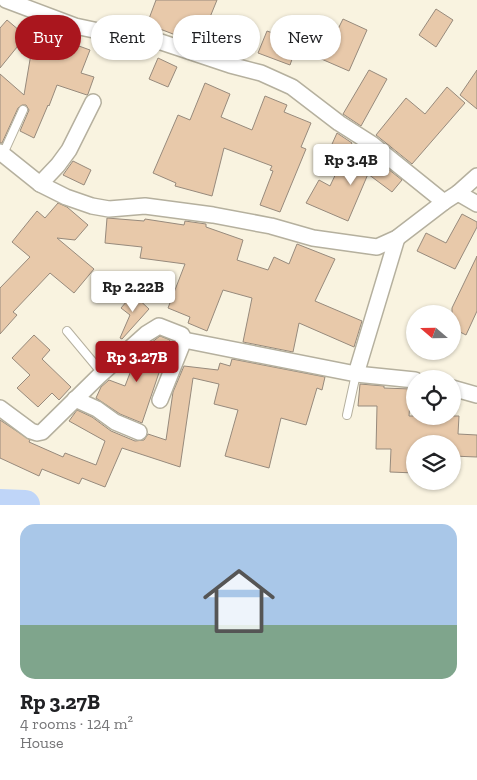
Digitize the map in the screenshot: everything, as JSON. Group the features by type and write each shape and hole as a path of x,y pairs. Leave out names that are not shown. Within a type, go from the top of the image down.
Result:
{"street":[{"path":"6,0 75,26 108,33 143,36 230,65 261,73 292,87 372,144 444,202"},
{"path":"40,184 69,150 93,102"},
{"path":"1,153 40,184 66,197 92,206 109,209 145,206 213,215 271,226 313,238 351,245 377,247 397,238 458,193 477,176"},
{"path":"458,193 477,204"},
{"path":"356,374 397,238"},
{"path":"0,408 37,433 42,432 102,373 153,328 159,326 182,335 184,340 160,400"},
{"path":"184,340 356,374 406,379"},
{"path":"461,390 477,394"},
{"path":"75,399 98,409 115,422 139,432"}],"lane":[{"path":"1,153 23,110"},
{"path":"67,331 102,373"},
{"path":"347,415 356,374"}],"building":[{"path":"156,0 217,0 211,15 173,15 173,34 163,30 163,15 150,15"},
{"path":"436,9 453,20 436,47 419,35"},
{"path":"343,19 367,30 349,71 324,60 341,60 341,23"},
{"path":"7,20 15,27 15,50 0,68 0,28"},
{"path":"267,31 270,32 270,58 260,54 260,48"},
{"path":"81,47 90,50 81,73 94,77 88,94 57,85 34,138 20,131 29,110 26,105 22,105 18,108 2,143 0,143 0,74 24,95 30,60 81,60"},
{"path":"157,60 162,60 177,67 168,87 149,79"},
{"path":"277,60 292,60 290,65"},
{"path":"369,70 387,79 361,126 343,114"},
{"path":"477,70 477,109 460,95"},
{"path":"205,83 230,94 221,117 252,130 265,96 287,105 284,112 311,123 301,147 306,149 280,212 260,205 273,171 270,170 272,166 224,148 212,196 175,186 176,183 153,173 178,115 190,120"},
{"path":"447,87 465,103 412,164 376,135 406,98 425,114"},
{"path":"337,133 352,143 343,160 328,153"},
{"path":"364,150 402,180 392,192 368,174 348,221 306,203 319,180 330,186 339,167 346,172"},
{"path":"73,161 91,170 84,185 63,175"},
{"path":"58,203 67,207 88,225 75,240 57,238 94,269 74,293 50,273 13,312 17,315 0,334 0,288 30,257 12,242 37,211 45,218"},
{"path":"462,214 477,222 477,227 455,269 417,251 426,233 446,243"},
{"path":"107,218 144,221 145,219 184,225 185,221 206,224 206,227 243,240 237,260 268,270 274,257 289,264 297,244 335,259 315,301 362,321 354,347 299,323 293,352 243,342 252,298 223,290 207,331 188,323 190,317 168,308 185,264 140,258 142,247 105,243"},
{"path":"477,256 477,311 466,335 461,332 461,305 453,305"},
{"path":"133,294 149,309 122,339 120,338 130,315 121,308"},
{"path":"34,335 50,350 42,359 71,387 59,400 52,393 38,407 17,388 30,375 12,358"},
{"path":"160,336 170,340 142,423 120,414 96,398 101,387 109,380 125,386 135,360 138,361 143,349"},
{"path":"232,359 325,377 322,390 317,388 306,425 281,418 269,468 225,456 238,410 214,404 219,384 193,378 180,467 122,448 105,487 82,478 79,484 42,469 39,476 0,458 0,420 30,440 29,442 63,457 65,453 96,465 105,441 69,421 77,410 92,417 111,431 135,441 144,440 148,434 166,440 173,392 184,366 218,370 220,363 230,366"},
{"path":"360,384 406,389 406,425 458,425 458,434 477,435 477,457 461,456 461,435 406,435 406,473 390,472 391,449 376,449 377,406 358,406"}],"waterway":[{"path":"0,504 25,505"}]}
